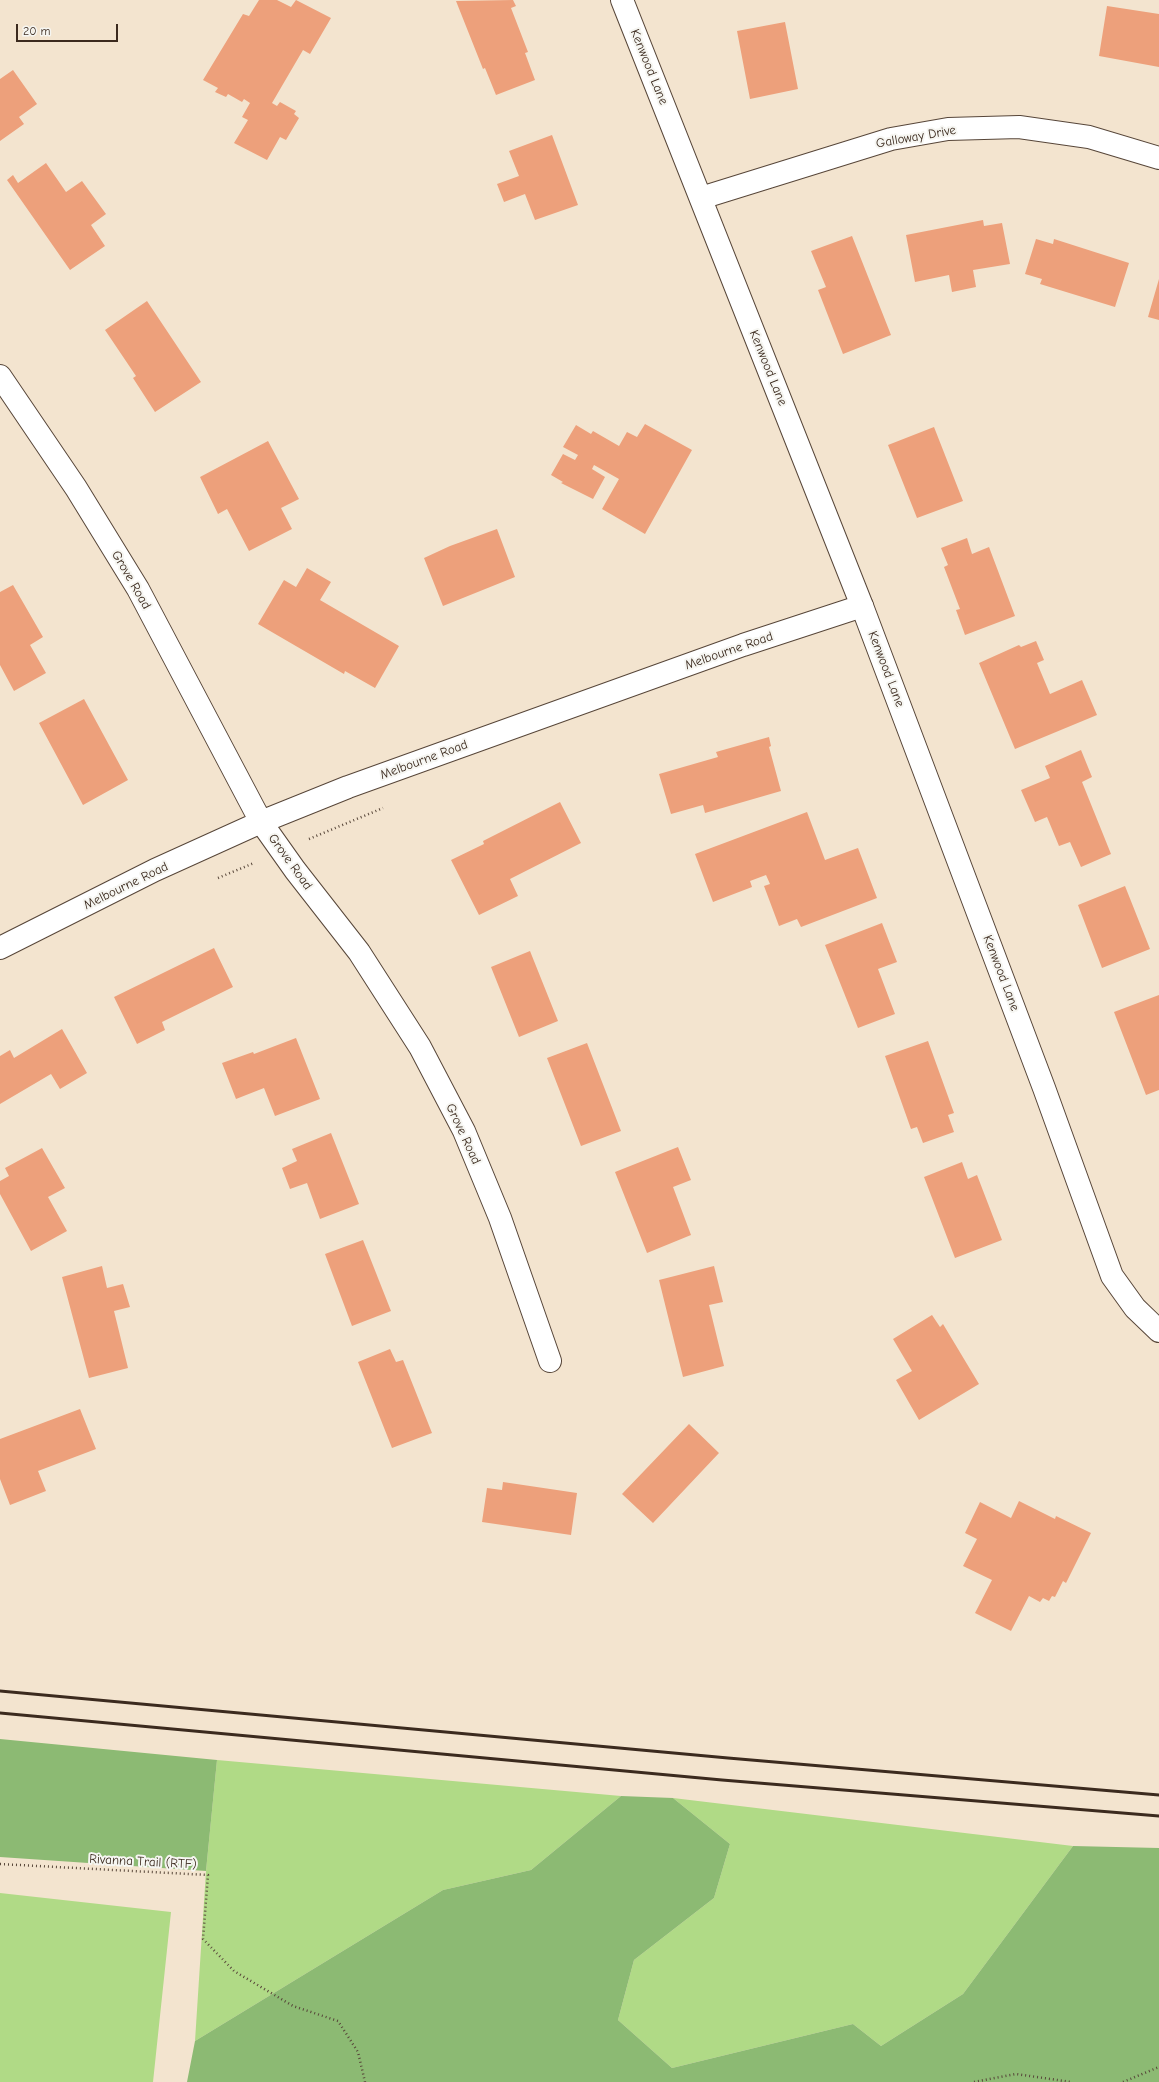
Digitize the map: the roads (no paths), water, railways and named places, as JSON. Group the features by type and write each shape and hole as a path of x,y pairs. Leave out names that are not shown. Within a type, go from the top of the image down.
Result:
{"street":[{"name":"Kenwood Lane","path":"622,0 862,606 1044,1088 1112,1276 1135,1308 1159,1331"},
{"name":"Galloway Drive","path":"701,198 891,139 948,129 1019,127 1089,137 1159,158"},
{"name":"Grove Road","path":"0,376 76,488 138,589 208,719 261,822 295,870 359,952 424,1054 470,1145 500,1218 550,1361"},
{"name":"Melbourne Road","path":"0,948 155,870 261,822 348,787 743,645 862,606"}],"railway":[{"path":"0,1691 728,1758 1159,1795"},
{"path":"0,1713 722,1780 1159,1816"}]}
